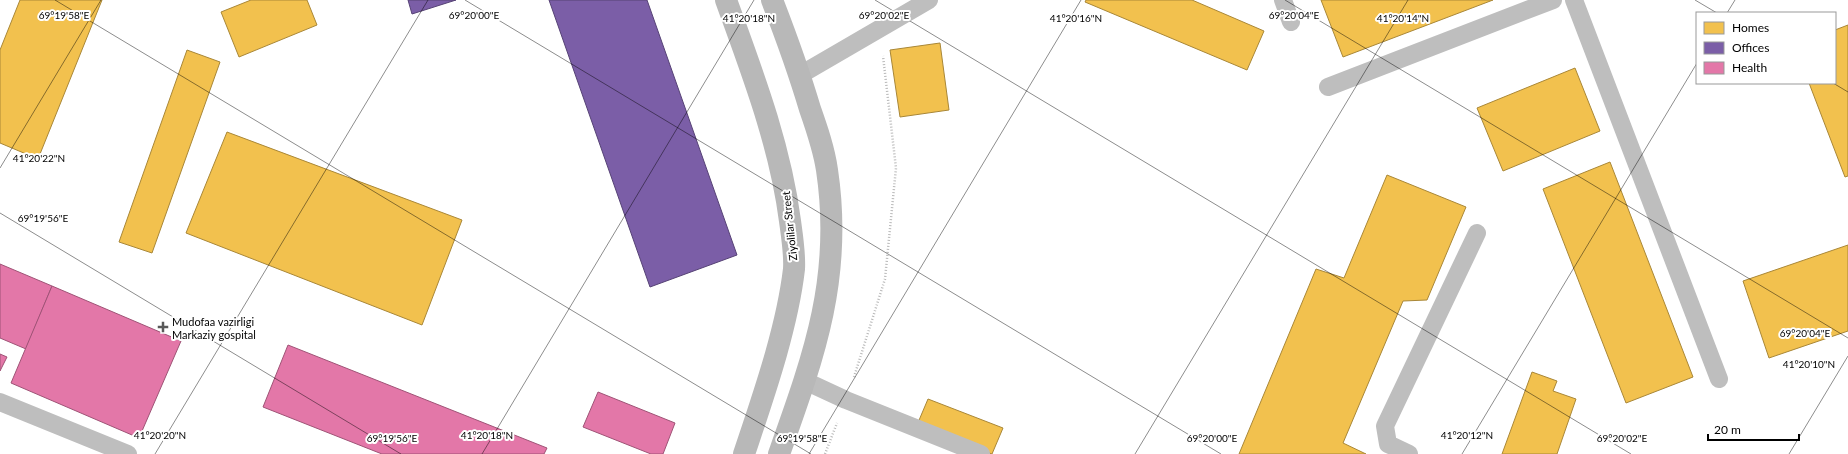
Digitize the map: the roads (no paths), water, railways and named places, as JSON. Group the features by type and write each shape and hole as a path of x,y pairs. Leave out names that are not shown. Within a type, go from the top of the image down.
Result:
{"main road":[{"name":"Ziyolilar Street","path":"726,0 777,147 786,190 794,268 772,366 744,454"},
{"path":"772,0 800,75 819,137 827,169 831,202 832,236 826,298 821,325 805,381 779,454"}],"lane":[{"path":"800,75 929,0"},
{"path":"1283,0 1291,22"},
{"path":"1574,0 1719,379"},
{"path":"1328,87 1550,1"},
{"path":"1409,454 1388,444 1385,426 1477,233"},
{"path":"805,381 846,400 981,454"},
{"path":"0,402 128,454"}],"place":[{"name":"Mudofaa vazirligi Markaziy gospital","path":"163,327"}]}
